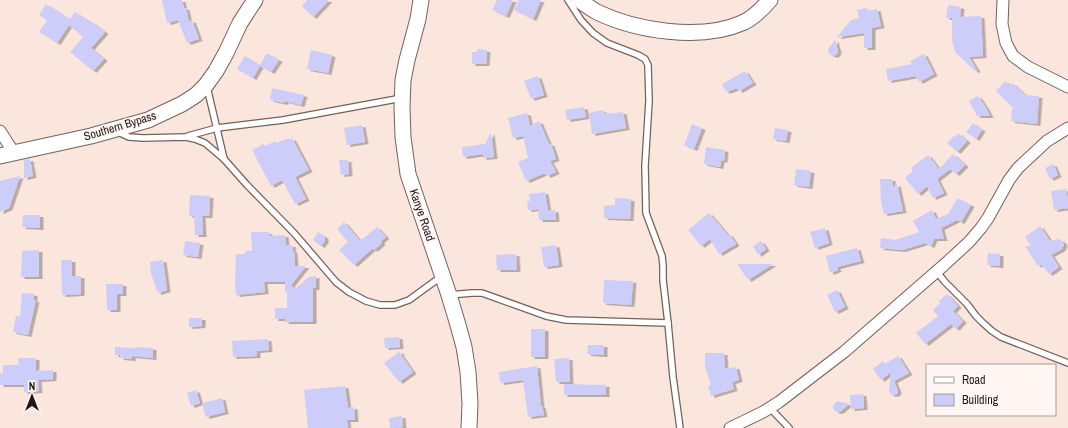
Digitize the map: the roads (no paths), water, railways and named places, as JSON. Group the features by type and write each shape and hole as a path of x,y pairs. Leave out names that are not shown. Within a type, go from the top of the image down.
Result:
{"street":[{"name":"Southern Bypass","path":"7,154 62,143 148,120 182,104 196,95 206,85 216,71 240,23 255,0"},
{"name":"Kanye Road","path":"422,0 403,80 403,137 408,174 449,294 458,325 468,372 470,404 469,428"},
{"path":"579,0 596,12 628,24 658,30 696,32 720,30 744,23 770,0"},
{"path":"1003,0 1002,24 1006,42 1013,56 1028,67 1068,87"},
{"path":"730,428 770,408 844,352 937,272 969,242 981,228 1009,180 1018,168 1047,140 1068,128"},
{"path":"0,131 7,154"}],"lane":[{"path":"568,0 581,20 593,33 607,43 645,59 648,65 649,101 645,166 646,213 662,256 672,377 680,428"},
{"path":"206,85 224,159"},
{"path":"186,137 217,128 283,120 402,98"},
{"path":"112,130 129,136 143,138 195,138 204,143 224,159 247,185 294,232 336,282 349,292 366,301 380,305 396,305 409,300 442,275"},
{"path":"937,272 967,304 976,316 992,331 1007,339 1068,363"},
{"path":"449,294 472,292 482,293 546,316 566,320 668,323"},
{"path":"770,408 789,428"}]}
